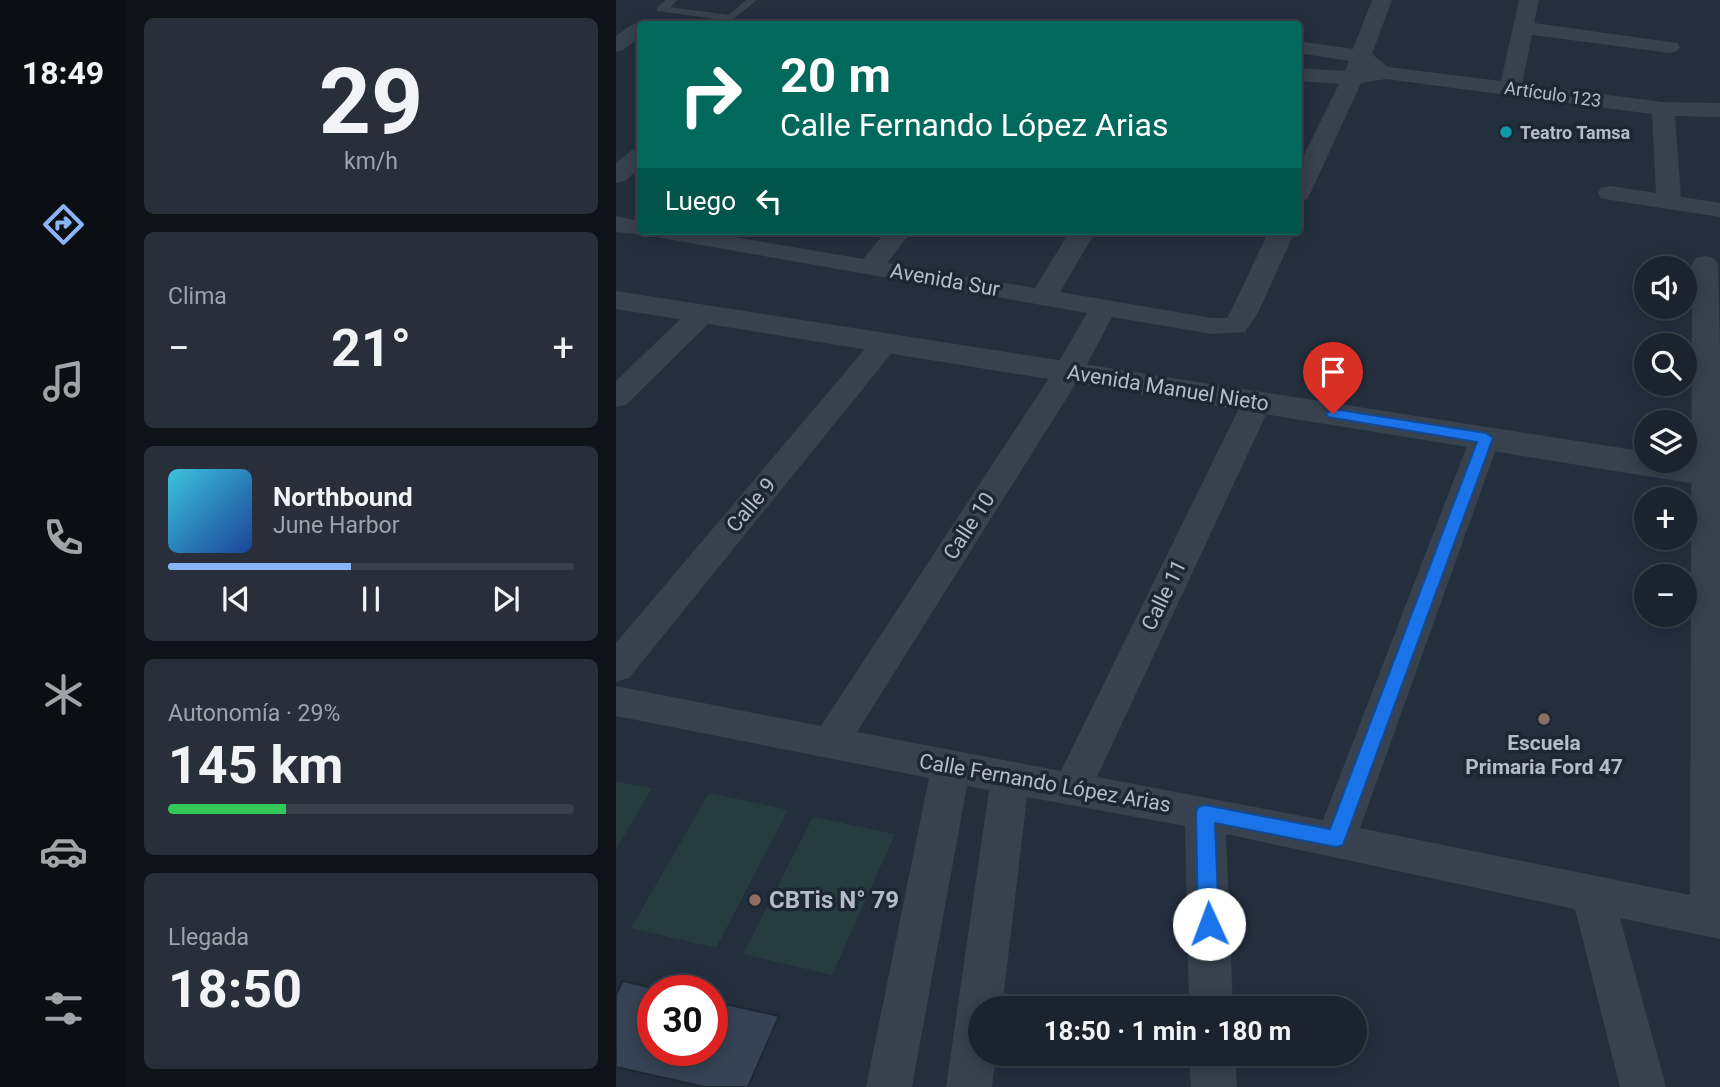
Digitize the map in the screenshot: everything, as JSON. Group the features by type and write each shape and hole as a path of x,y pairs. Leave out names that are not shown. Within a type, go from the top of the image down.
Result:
{"street":[{"path":"1302,185 1356,68 1382,0"},
{"path":"1510,88 1529,0"},
{"path":"1522,28 1670,47"},
{"path":"616,46 637,30"},
{"path":"1302,48 1356,68"},
{"path":"1302,74 1356,68"},
{"name":"Artículo 123","path":"1356,68 1663,109 1720,110"},
{"path":"1663,109 1669,202"},
{"path":"616,176 637,158"},
{"path":"1610,193 1720,210"},
{"path":"616,224 637,228"},
{"path":"870,267 896,235"},
{"path":"1044,296 1081,235"},
{"name":"Avenida Sur","path":"714,236 870,267 1212,326 1235,326 1244,313 1280,235"},
{"path":"1705,264 1713,475 1716,919"},
{"name":"Avenida Manuel Nieto","path":"616,300 1713,475"},
{"name":"Calle 10","path":"830,743 1068,372 1104,306"},
{"path":"616,398 702,314"},
{"name":"Calle 9","path":"616,668 885,343"},
{"name":"Calle 11","path":"1072,789 1257,402"},
{"path":"1336,839 1486,438"},
{"name":"Calle Fernando López Arias","path":"616,701 951,767 1205,813 1716,919"},
{"path":"889,1087 951,767"},
{"path":"968,1087 1010,778"},
{"path":"1205,813 1211,996"},
{"path":"1593,895 1643,1087"},
{"path":"1213,1066 1213,1087"}],"lane":[{"path":"673,0 661,9 731,18 752,0"}],"green space":[{"path":"616,782 652,788 616,849"},
{"path":"709,793 788,810 716,948 631,928"},
{"path":"813,817 895,834 832,975 743,954"}],"building":[{"path":"623,981 637,984 637,1066 728,1066 728,1005 779,1016 748,1087 705,1087 616,1067 616,994"}],"place":[{"name":"Teatro Tamsa","path":"1506,132"},
{"name":"Escuela Primaria Ford 47","path":"1544,719"},
{"name":"CBTis N° 79","path":"755,900"}],"route":[{"path":"1209,924 1205,813 1336,839 1486,438 1333,414"}]}
